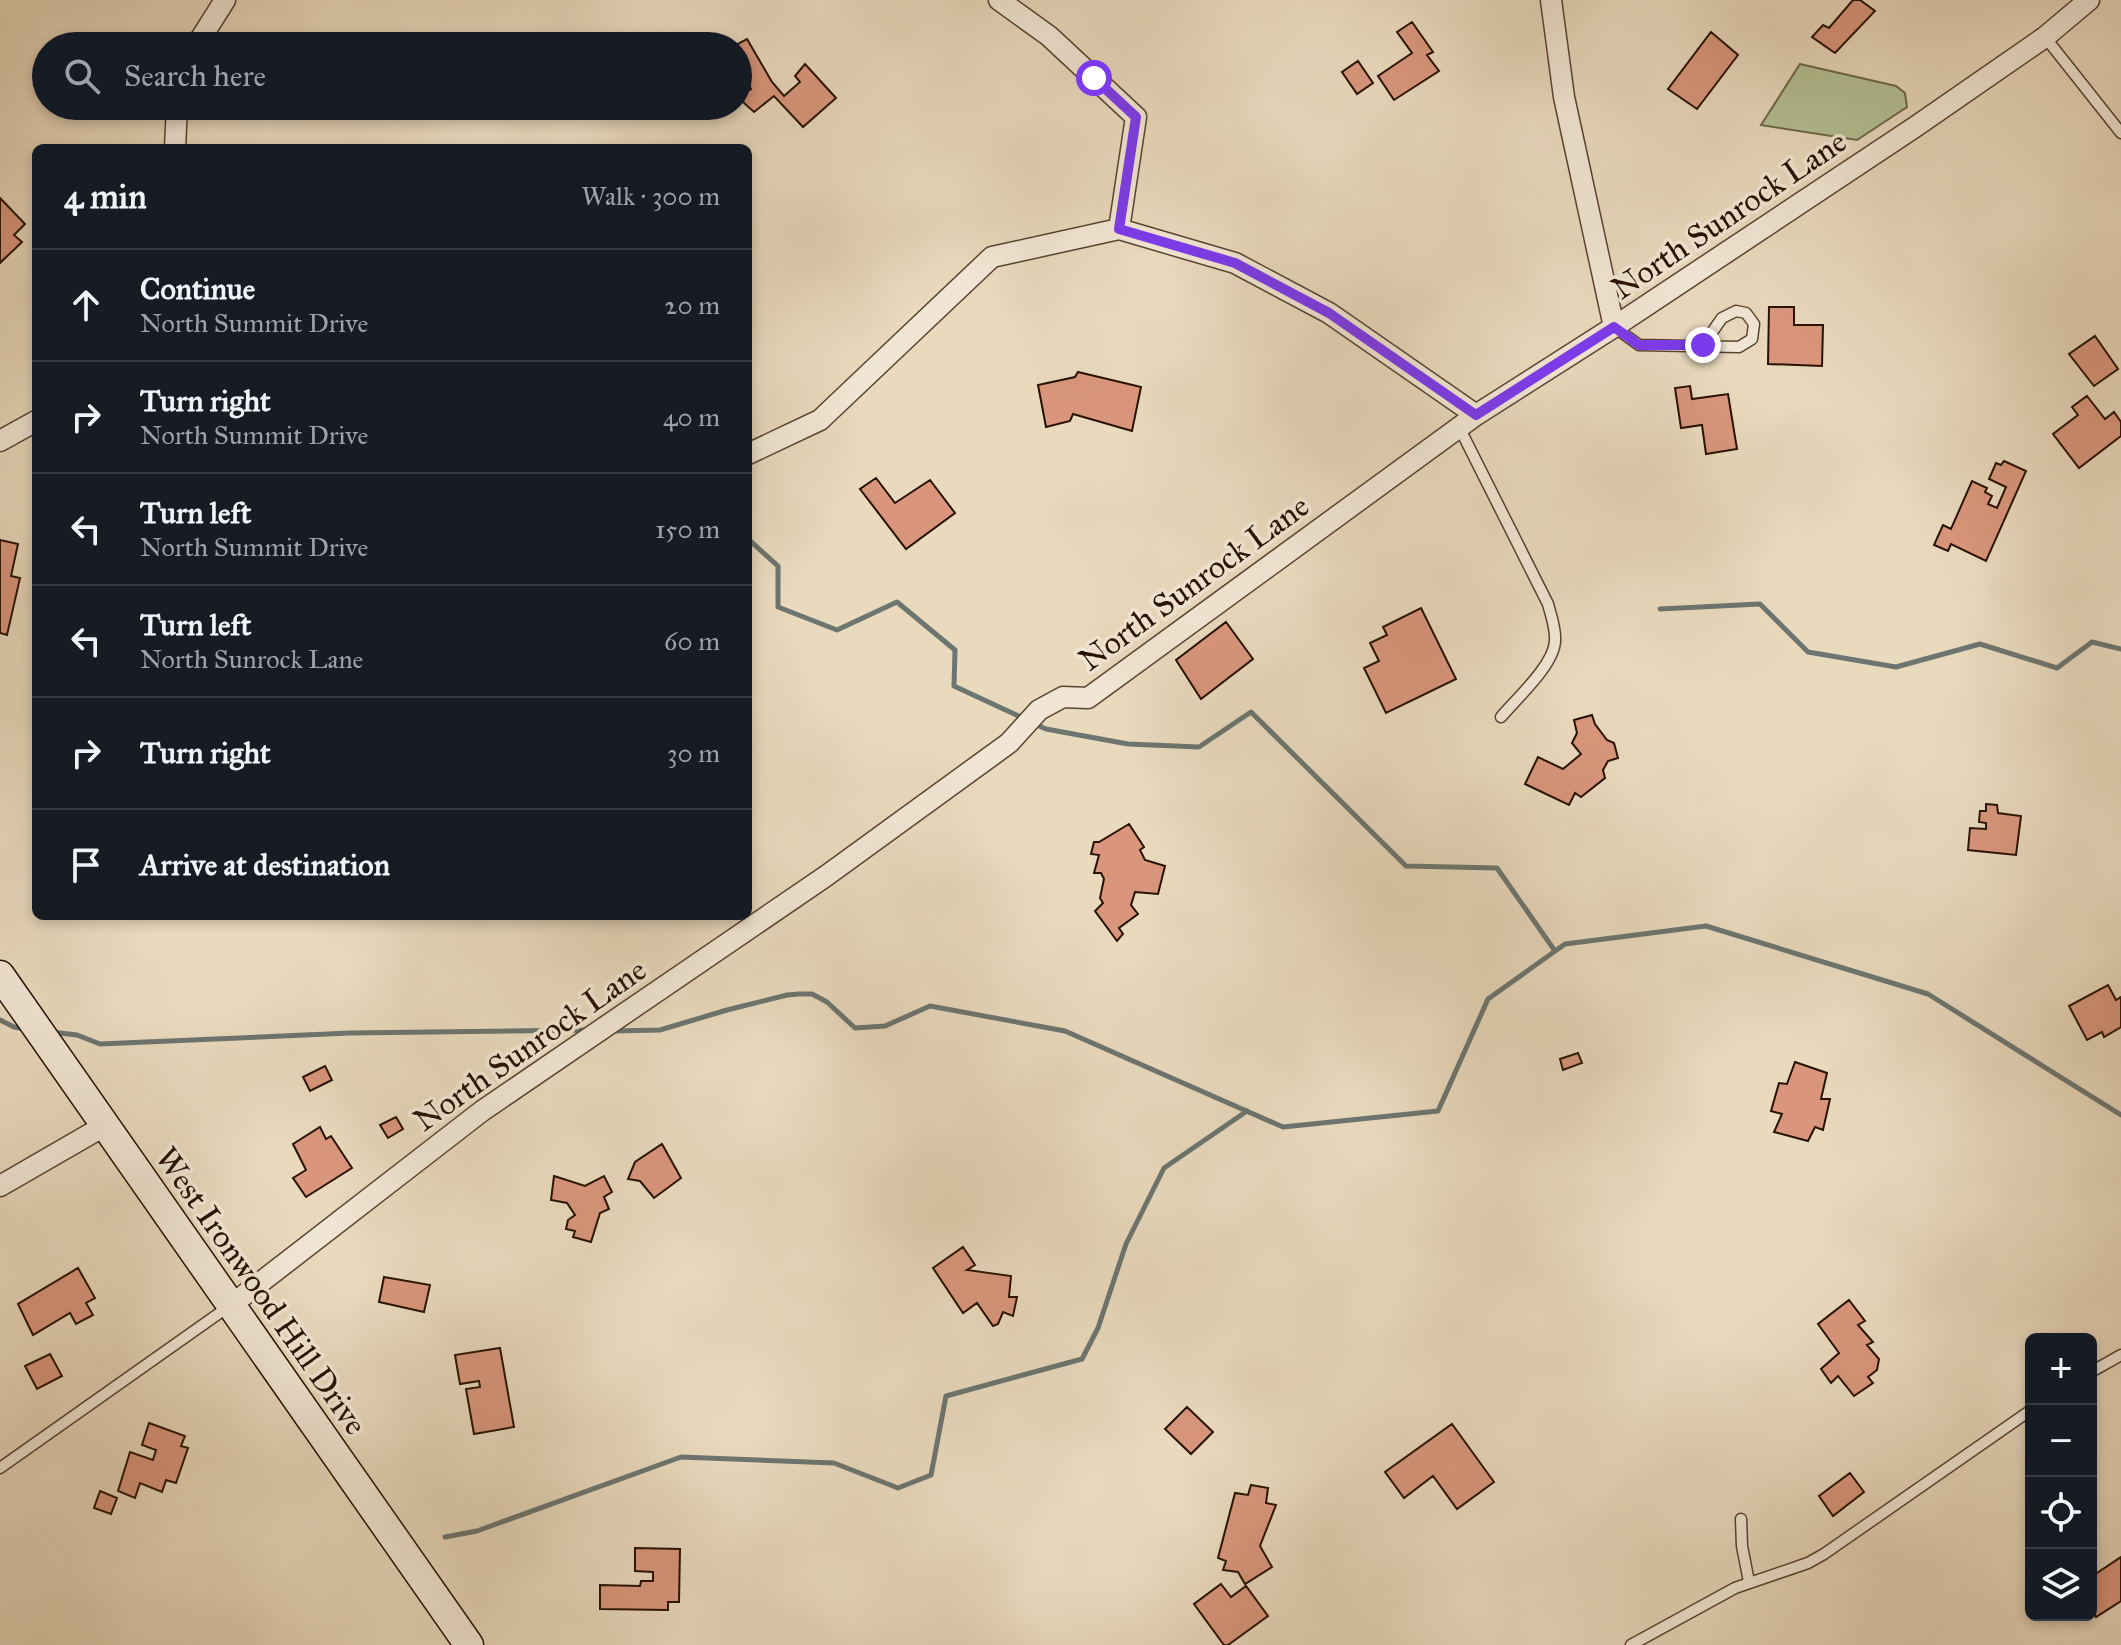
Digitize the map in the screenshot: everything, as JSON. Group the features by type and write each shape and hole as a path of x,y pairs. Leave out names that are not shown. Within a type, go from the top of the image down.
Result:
{"street":[{"path":"205,32 225,0"},
{"path":"999,0 1049,36 1136,117 1119,229"},
{"path":"1551,0 1564,97 1614,327"},
{"name":"North Sunrock Lane","path":"230,1306 482,1111 826,876 1009,743 1039,710 1063,697 1088,698 1476,415 1915,127 2045,37 2089,0"},
{"path":"175,144 176,120"},
{"path":"752,452 820,420 992,257 1119,229 1235,263 1329,313 1476,415"},
{"path":"0,441 32,423"},
{"name":"West Ironwood Hill Drive","path":"0,975 469,1645"},
{"path":"0,1186 104,1126"}],"lane":[{"path":"2045,37 2121,133"},
{"path":"1614,327 1639,345 1739,347 1752,339 1754,324 1746,313 1736,311 1722,318 1703,345"},
{"path":"1459,427 1548,604 1554,625 1555,644 1547,663 1501,717"},
{"path":"0,1468 230,1306"},
{"path":"2097,1369 2121,1355"},
{"path":"1631,1645 1749,1582 1808,1563 1824,1554 2025,1414"},
{"path":"1741,1519 1742,1546 1749,1582"}],"green space":[{"path":"1800,64 1896,86 1905,93 1907,107 1857,140 1761,125"}],"building":[{"path":"1853,0 1860,0 1875,11 1835,53 1812,37 1823,25 1829,28"},
{"path":"1412,22 1433,52 1427,55 1439,71 1394,100 1378,76 1412,53 1397,32"},
{"path":"1711,32 1738,55 1697,109 1668,89"},
{"path":"752,48 784,96 800,82 795,76 805,64 836,98 803,127 774,96 754,112"},
{"path":"1358,61 1373,83 1357,94 1342,72"},
{"path":"0,198 25,224 14,235 22,242 0,263"},
{"path":"1769,307 1794,307 1794,325 1823,325 1822,366 1768,364"},
{"path":"2095,336 2118,369 2094,386 2069,354"},
{"path":"1078,372 1141,387 1132,431 1073,414 1070,421 1046,427 1038,385 1075,377"},
{"path":"1690,386 1692,399 1728,394 1737,449 1706,454 1702,425 1681,428 1675,388"},
{"path":"2087,396 2105,419 2114,412 2121,422 2121,436 2079,468 2053,434 2078,415 2072,407"},
{"path":"2004,461 2026,471 1986,561 1951,544 1948,551 1934,545 1943,525 1951,529 1972,481 1987,488 1985,492 1992,496 1988,504 1997,508 2006,487 1989,479 1996,463 2001,465"},
{"path":"876,478 895,503 930,480 955,513 906,549 860,489"},
{"path":"0,540 18,544 11,576 20,578 7,635 0,633"},
{"path":"1421,608 1456,679 1386,713 1364,668 1379,661 1370,643 1387,635 1383,627"},
{"path":"1226,622 1253,659 1201,699 1176,660"},
{"path":"1592,715 1607,740 1614,743 1618,758 1608,761 1603,770 1605,778 1581,797 1575,793 1569,805 1525,784 1538,757 1563,769 1581,754 1572,743 1577,733 1574,720"},
{"path":"1986,804 1997,805 1998,813 2021,816 2016,855 1968,850 1970,828 1986,829 1986,823 1979,822 1980,811 1986,811"},
{"path":"1129,824 1144,847 1140,850 1145,860 1165,866 1158,894 1135,892 1131,905 1138,914 1119,928 1123,934 1117,941 1095,911 1103,903 1100,898 1104,879 1101,873 1094,873 1099,855 1091,854 1094,842"},
{"path":"2108,985 2116,1000 2121,997 2121,1027 2104,1037 2102,1032 2087,1040 2069,1006"},
{"path":"1578,1053 1582,1063 1563,1070 1560,1059"},
{"path":"1795,1062 1827,1073 1821,1099 1830,1099 1823,1130 1815,1127 1808,1141 1774,1132 1782,1114 1771,1111 1779,1083 1787,1084"},
{"path":"325,1066 332,1080 310,1091 303,1077"},
{"path":"396,1117 403,1129 388,1138 380,1125"},
{"path":"320,1127 326,1139 331,1136 352,1168 306,1197 293,1178 306,1170 293,1144"},
{"path":"662,1144 681,1178 654,1198 640,1181 628,1179 635,1162"},
{"path":"554,1176 585,1186 604,1176 612,1192 604,1197 609,1209 600,1213 591,1242 573,1237 575,1231 566,1229 568,1220 575,1215 567,1203 551,1200"},
{"path":"963,1247 975,1265 967,1270 1011,1276 1009,1297 1017,1297 1013,1316 1003,1312 998,1324 993,1326 977,1303 963,1313 933,1268"},
{"path":"78,1268 95,1298 86,1303 93,1315 76,1324 70,1313 33,1335 18,1304"},
{"path":"384,1277 430,1285 424,1312 379,1302"},
{"path":"1849,1300 1865,1321 1858,1325 1873,1342 1867,1345 1879,1359 1877,1370 1868,1377 1873,1383 1854,1396 1838,1376 1831,1383 1821,1369 1839,1353 1818,1324"},
{"path":"500,1348 514,1427 474,1434 466,1389 480,1387 479,1381 460,1384 455,1355"},
{"path":"50,1354 62,1376 37,1389 25,1366"},
{"path":"1187,1407 1213,1432 1191,1454 1165,1429"},
{"path":"149,1423 185,1436 181,1446 188,1448 176,1483 166,1480 162,1492 140,1483 135,1498 118,1491 130,1452 153,1460 156,1450 142,1445"},
{"path":"1452,1424 1494,1482 1457,1509 1433,1476 1404,1498 1385,1472"},
{"path":"1850,1473 1864,1492 1833,1516 1819,1496"},
{"path":"1251,1485 1268,1488 1266,1503 1276,1505 1260,1546 1272,1567 1245,1584 1238,1572 1223,1570 1226,1561 1218,1558 1235,1493 1248,1495"},
{"path":"100,1491 117,1498 111,1514 94,1508"},
{"path":"635,1548 680,1549 679,1602 668,1602 668,1610 600,1609 600,1585 640,1586 641,1581 653,1581 653,1572 635,1571"},
{"path":"2121,1557 2121,1601 2097,1616 2097,1573"},
{"path":"1221,1584 1231,1597 1246,1586 1268,1616 1228,1645 1224,1645 1194,1604"}],"waterway":[{"path":"752,543 778,566 778,607 837,630 897,602 955,650 954,686 1023,718"},
{"path":"1660,609 1760,604 1808,652 1896,667 1980,644 2057,668 2092,642 2121,649"},
{"path":"1035,724 1046,729 1128,744 1199,747 1251,712 1406,866 1497,868 1555,951"},
{"path":"613,1031 660,1030 727,1010 799,994 812,994 827,1002 855,1028 885,1026 930,1006 1065,1031 1283,1127 1438,1111 1488,999 1565,944 1706,926 1928,994 2121,1115"},
{"path":"0,1020 25,1029"},
{"path":"51,1032 77,1035 100,1044 350,1033 587,1030"},
{"path":"445,1537 477,1531 681,1457 834,1463 898,1488 931,1475 946,1396 1082,1359 1098,1328 1126,1244 1164,1168 1247,1111"}],"route":[{"path":"1094,78 1136,117 1119,229 1235,263 1329,313 1476,415 1614,327 1639,345 1703,345"}]}
